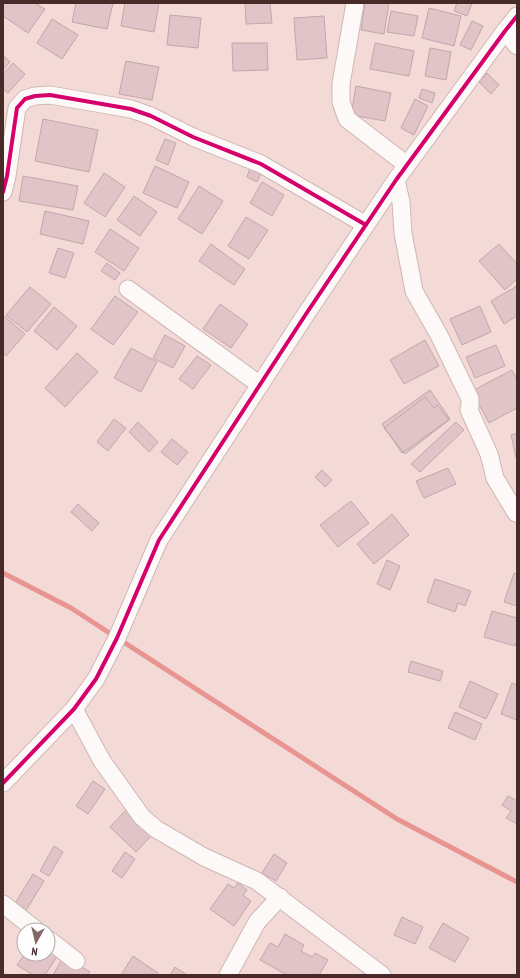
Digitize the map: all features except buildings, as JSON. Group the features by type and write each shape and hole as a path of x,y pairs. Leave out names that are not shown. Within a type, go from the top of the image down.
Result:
{"street":[{"path":"355,3 340,84 341,102 347,119 407,165"},
{"path":"3,783 74,709 96,679 117,638 159,540 396,180 505,30 517,16"},
{"path":"505,30 517,46"},
{"path":"3,192 7,176 17,108 25,99 35,96 50,95 131,109 151,116 193,137 261,164 366,225"},
{"path":"396,180 401,202 403,233 414,291 439,335 470,399 469,410 489,454 495,478 516,513"},
{"path":"128,290 260,385"},
{"path":"74,709 102,761 142,817 156,829 204,857 257,881 382,975"},
{"path":"228,975 257,922 280,897"},
{"path":"3,904 26,922"},
{"path":"56,945 76,961"}],"waterway":[{"path":"3,573 71,608 397,819 517,882"}],"cycle path":[{"path":"3,783 74,709 96,679 117,638 159,540 306,314 396,180 517,16"},
{"path":"3,192 7,176 17,108 25,99 35,96 50,95 131,109 151,116 193,137 261,164 366,225"}]}
